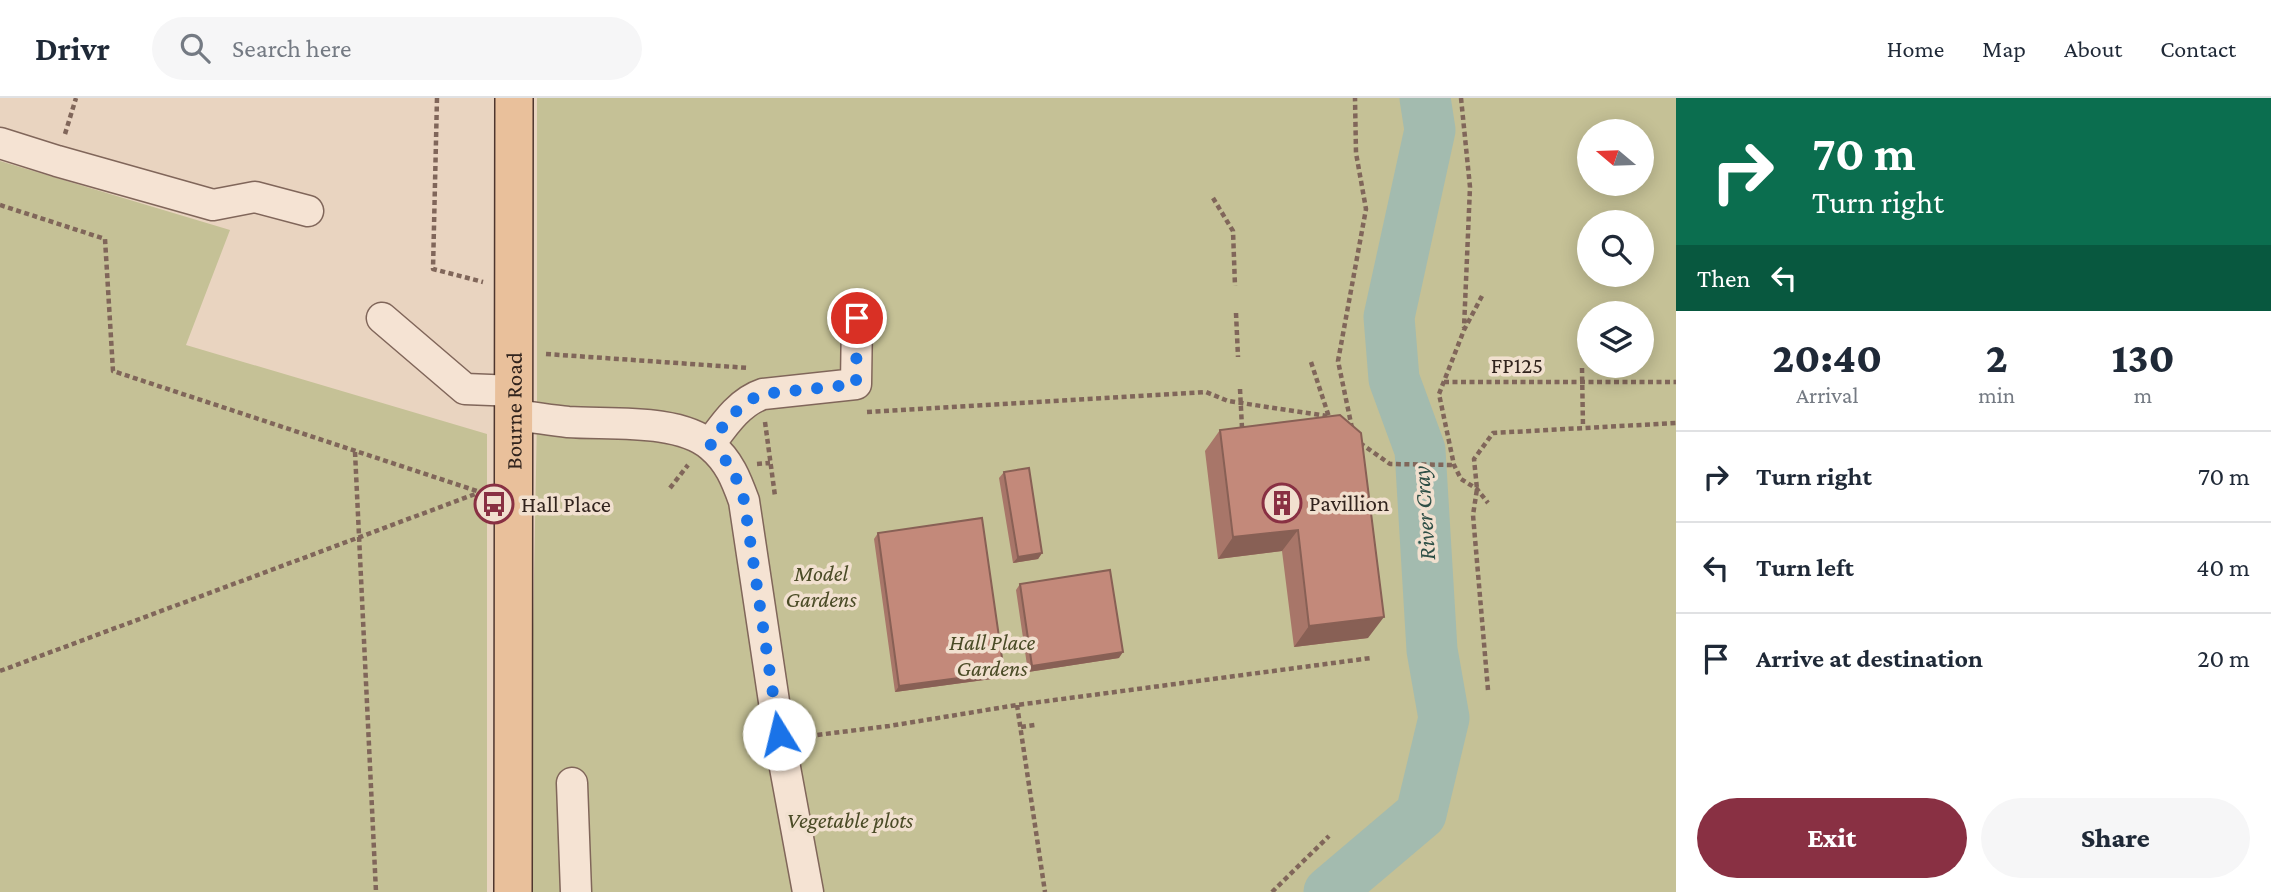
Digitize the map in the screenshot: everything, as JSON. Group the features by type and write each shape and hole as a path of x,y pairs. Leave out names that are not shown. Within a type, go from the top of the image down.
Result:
{"main road":[{"name":"Bourne Road","path":"513,892 514,98"}],"street":[{"path":"0,143 213,205 255,197 309,211"},
{"path":"382,318 465,389 566,421 667,428 690,433 710,444 732,467 744,500 779,734 808,892"},
{"path":"710,444 733,415 751,398 763,394 861,398 857,318"},
{"path":"572,783 576,892"}],"path":[{"path":"57,161 76,98"},
{"path":"437,98 433,269 514,290"},
{"path":"1353,438 1338,361 1366,209 1356,153 1355,98"},
{"path":"1461,98 1470,187 1464,330"},
{"path":"1213,198 1233,231 1235,286"},
{"path":"0,205 105,239 113,371 478,493 514,495"},
{"path":"1482,296 1464,330 1439,394 1454,466 1461,479 1477,489 1488,503"},
{"path":"1236,313 1238,356"},
{"path":"546,342 546,356 758,369"},
{"path":"1311,362 1327,416 1336,424"},
{"path":"1581,378 1583,427"},
{"name":"FP125","path":"1444,382 1676,382"},
{"path":"1240,389 1242,428"},
{"path":"861,398 1206,392 1240,403 1327,416"},
{"path":"748,465 771,463 765,417"},
{"path":"1488,690 1473,515 1477,489 1474,459 1493,433 1676,423"},
{"path":"1345,430 1390,464 1454,466"},
{"path":"355,452 376,892"},
{"path":"0,671 478,493"},
{"path":"797,736 889,726 1017,705 1371,658"},
{"path":"1017,705 1045,892"},
{"path":"1021,727 1035,725"},
{"path":"1272,892 1329,835"}],"green space":[{"path":"537,98 1676,98 1676,892 528,892 537,418"},
{"path":"0,161 230,230 186,345 487,434 487,892 0,892"}],"building":[{"name":"Pavillion","path":"1340,415 1361,433 1384,617 1309,626 1298,530 1233,537 1220,430"},
{"path":"1029,468 1042,553 1018,557 1004,472"},
{"path":"982,518 1004,672 899,686 878,533"},
{"path":"1110,570 1123,652 1032,666 1020,584"}],"waterway":[{"name":"River Cray","path":"1329,892 1421,814 1444,718 1432,650 1420,450 1394,379 1389,317 1430,130 1425,98"}],"place":[{"name":"Pavillion","path":"1282,503"},
{"name":"Hall Place","path":"494,504"}],"route":[{"path":"779,734 744,500 732,467 710,444 733,415 751,398 763,394 856,384 857,318"}],"park label":[{"name":"Model Gardens","path":"821,586"},
{"name":"Hall Place Gardens","path":"992,655"},
{"name":"Vegetable plots","path":"850,820"}]}
